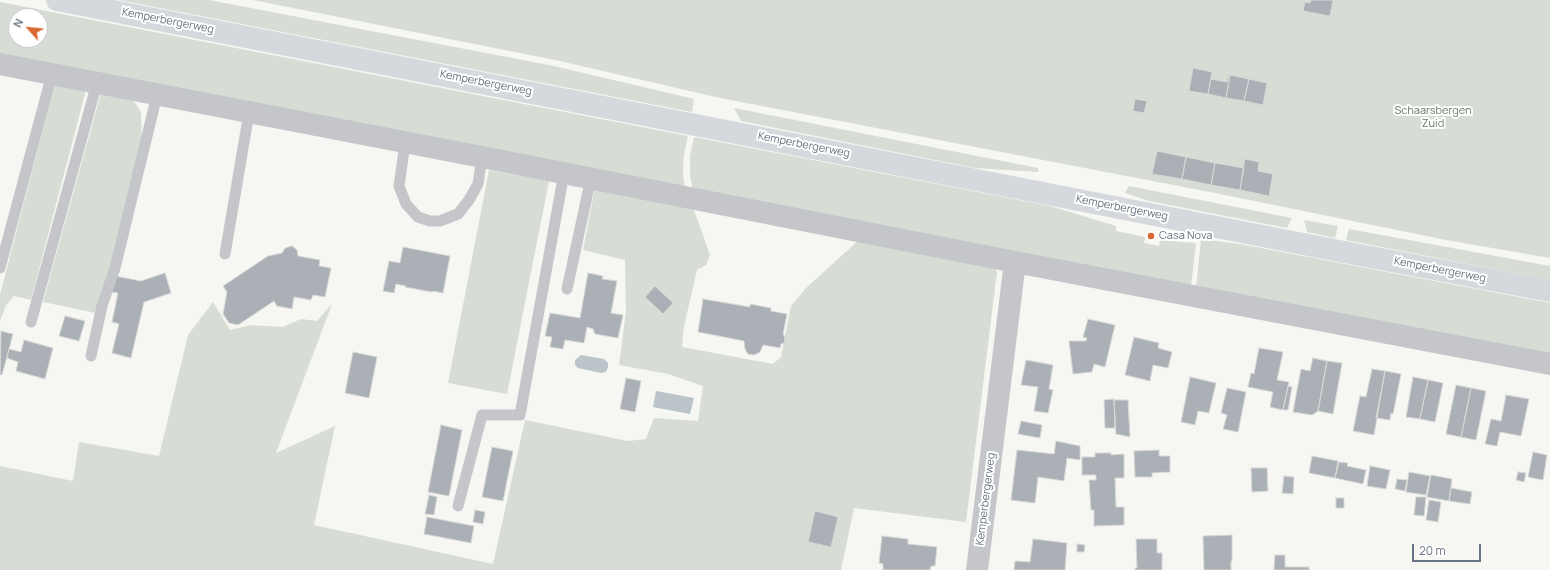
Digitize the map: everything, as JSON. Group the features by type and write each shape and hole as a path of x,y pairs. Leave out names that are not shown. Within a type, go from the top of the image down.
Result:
{"main road":[{"name":"Kemperbergerweg","path":"57,0 1550,291"}],"street":[{"path":"0,64 591,178 1015,262 1550,364"},
{"name":"Kemperbergerweg","path":"977,570 1015,262"}],"lane":[{"path":"0,268 52,74"},
{"path":"32,322 97,83"},
{"path":"91,356 102,306 115,268 157,95"},
{"path":"225,254 249,113"},
{"path":"405,143 400,186 406,204 418,218 430,221 440,222 458,214 469,200 478,184 482,157"},
{"path":"458,506 482,415 520,415 564,173"},
{"path":"567,289 591,178"}],"green space":[{"path":"119,0 209,0 554,66 694,99 692,112"},
{"name":"Schaarsbergen Zuid","path":"253,0 1550,0 1550,258 1446,240 1215,193 720,98 555,60"},
{"path":"0,2 31,8 8,8 8,48 48,48 48,11 688,136 684,155 683,174 685,189 0,56"},
{"path":"55,83 86,90 31,300 14,296 6,305 0,321 0,295"},
{"path":"101,93 133,100 141,112 142,149 120,239 95,313 43,302"},
{"path":"734,108 1038,168 1038,172 975,168 741,121"},
{"path":"694,137 1050,206 1116,226 1116,231 1145,237 1144,243 1159,246 1160,240 1196,243 1191,287 693,191 690,175 690,156"},
{"path":"489,170 549,181 507,394 448,383"},
{"path":"1129,186 1292,218 1287,228 1149,201 1125,193"},
{"path":"595,188 692,207 710,255 706,265 697,270 684,326 682,347 773,364 781,357 791,306 807,287 859,240 993,266 997,272 966,522 854,508 841,570 0,570 0,466 73,481 79,442 159,456 188,335 213,302 230,330 251,325 283,327 301,319 317,321 332,304 276,453 335,426 314,525 493,564 525,420 628,441 646,439 654,418 698,421 703,386 668,374 619,365 626,311 625,260 583,250"},
{"path":"1304,220 1338,226 1335,238 1307,232"},
{"path":"1349,229 1550,266 1550,280 1346,240"},
{"path":"1201,239 1240,244 1550,303 1550,355 1196,288"}],"shaded area":[{"path":"581,355 604,359 608,363 606,372 601,373 578,368 575,365 575,360"},
{"path":"656,391 694,398 690,414 653,407"}],"building":[{"path":"1311,0 1333,0 1330,16 1303,11 1305,2 1310,3"},
{"path":"1193,68 1212,72 1208,94 1189,91"},
{"path":"1229,75 1226,98 1208,94 1211,79 1227,82"},
{"path":"1230,75 1249,79 1244,101 1226,98"},
{"path":"1249,79 1267,83 1263,105 1244,101"},
{"path":"1135,99 1147,101 1144,113 1133,111"},
{"path":"1157,151 1186,157 1182,179 1152,174"},
{"path":"1186,157 1215,163 1211,185 1182,179"},
{"path":"1245,157 1245,159 1259,162 1258,171 1273,174 1269,196 1240,190"},
{"path":"1215,163 1244,168 1240,190 1211,185"},
{"path":"292,246 297,250 298,256 320,260 319,266 331,268 325,297 313,295 311,300 294,297 292,309 277,306 274,301 238,325 229,323 223,314 227,292 223,286 268,256 282,253 285,248"},
{"path":"403,247 450,256 443,293 405,287 406,286 396,284 394,293 383,291 389,261 400,263"},
{"path":"165,273 171,293 144,302 131,358 112,353 119,324 112,322 118,293 111,292 115,276 141,281"},
{"path":"588,273 603,276 602,279 617,281 611,313 623,315 618,338 595,334 593,329 587,327 584,343 565,340 563,349 550,347 552,337 545,336 550,313 580,318"},
{"path":"655,286 673,303 663,314 645,297"},
{"path":"703,299 750,307 750,304 771,308 771,311 787,314 783,334 785,337 784,343 781,344 780,348 763,345 760,352 754,355 748,354 745,349 744,341 698,332"},
{"path":"65,316 85,321 79,341 59,336"},
{"path":"1088,319 1115,325 1105,367 1094,364 1092,372 1073,374 1069,341 1086,341 1087,338 1083,337"},
{"path":"1,331 13,334 2,375 0,374"},
{"path":"1134,337 1159,343 1158,348 1172,352 1168,368 1153,365 1150,381 1125,375"},
{"path":"24,340 53,348 45,379 16,371 18,362 7,358 9,349 21,352"},
{"path":"1259,348 1283,352 1277,380 1289,382 1283,410 1270,407 1273,392 1248,387 1251,373 1254,374"},
{"path":"353,352 377,357 369,398 345,393"},
{"path":"1313,358 1327,361 1318,411 1312,415 1293,412 1301,369 1310,371"},
{"path":"1026,360 1053,365 1049,389 1053,390 1048,413 1034,411 1038,387 1021,385"},
{"path":"1327,361 1342,363 1333,414 1318,411"},
{"path":"1372,369 1385,371 1374,435 1353,431 1360,396 1366,397"},
{"path":"1385,371 1401,374 1393,414 1391,413 1390,420 1376,418"},
{"path":"1190,377 1216,383 1209,413 1198,411 1195,425 1181,422"},
{"path":"1413,377 1428,380 1420,419 1406,417"},
{"path":"626,378 641,381 635,412 620,409"},
{"path":"1428,380 1443,383 1435,422 1420,419"},
{"path":"1456,385 1471,388 1461,437 1446,434"},
{"path":"1288,386 1292,387 1288,410 1283,410"},
{"path":"1227,388 1246,392 1238,432 1223,429 1227,415 1221,413"},
{"path":"1471,388 1486,391 1476,440 1461,437"},
{"path":"1506,395 1529,399 1521,436 1500,432 1497,446 1485,444 1491,419 1501,421"},
{"path":"1114,399 1115,428 1105,428 1104,400"},
{"path":"1114,400 1128,400 1130,437 1116,434"},
{"path":"1021,421 1042,425 1040,438 1018,434"},
{"path":"441,425 462,430 449,496 428,492"},
{"path":"1056,441 1080,446 1080,460 1067,458 1064,481 1038,477 1035,503 1011,500 1017,450 1054,454"},
{"path":"492,447 513,451 503,501 482,497"},
{"path":"1159,450 1159,456 1170,456 1170,472 1152,473 1152,477 1135,477 1134,451"},
{"path":"1533,452 1547,455 1543,480 1528,477"},
{"path":"1095,453 1111,453 1111,455 1124,454 1124,478 1115,478 1116,507 1124,507 1124,525 1094,526 1094,510 1091,510 1089,480 1096,480 1096,475 1082,475 1082,457 1095,457"},
{"path":"1312,456 1338,461 1335,478 1309,473"},
{"path":"1339,462 1348,463 1347,466 1366,470 1363,484 1335,478"},
{"path":"1370,466 1390,470 1386,489 1367,486"},
{"path":"1251,468 1267,468 1268,491 1252,492"},
{"path":"1409,472 1430,476 1426,495 1406,492"},
{"path":"1518,472 1526,473 1524,482 1516,480"},
{"path":"1431,475 1452,479 1449,501 1427,497"},
{"path":"1284,476 1294,477 1293,494 1282,493"},
{"path":"1397,479 1407,480 1405,491 1395,489"},
{"path":"1451,488 1472,492 1470,504 1449,501"},
{"path":"429,495 437,497 434,515 425,514"},
{"path":"1416,497 1426,497 1424,516 1414,515"},
{"path":"1336,498 1344,498 1344,508 1336,508"},
{"path":"1429,500 1441,502 1438,522 1426,520"},
{"path":"475,510 485,512 483,524 473,522"},
{"path":"815,511 838,517 831,547 808,542"},
{"path":"427,517 474,526 471,543 424,534"},
{"path":"1232,535 1231,570 1204,570 1203,536"},
{"path":"882,536 908,539 908,544 937,547 935,566 931,566 930,570 883,570 883,564 879,563"},
{"path":"1033,539 1067,543 1065,570 1014,570 1015,561 1030,562"},
{"path":"1136,539 1157,539 1157,553 1162,553 1162,570 1135,570 1135,568 1137,568"},
{"path":"1077,544 1085,545 1084,552 1077,552"},
{"path":"1275,555 1285,555 1285,567 1309,567 1309,570 1274,570"}],"place":[{"name":"Casa Nova","path":"1151,236"}]}
